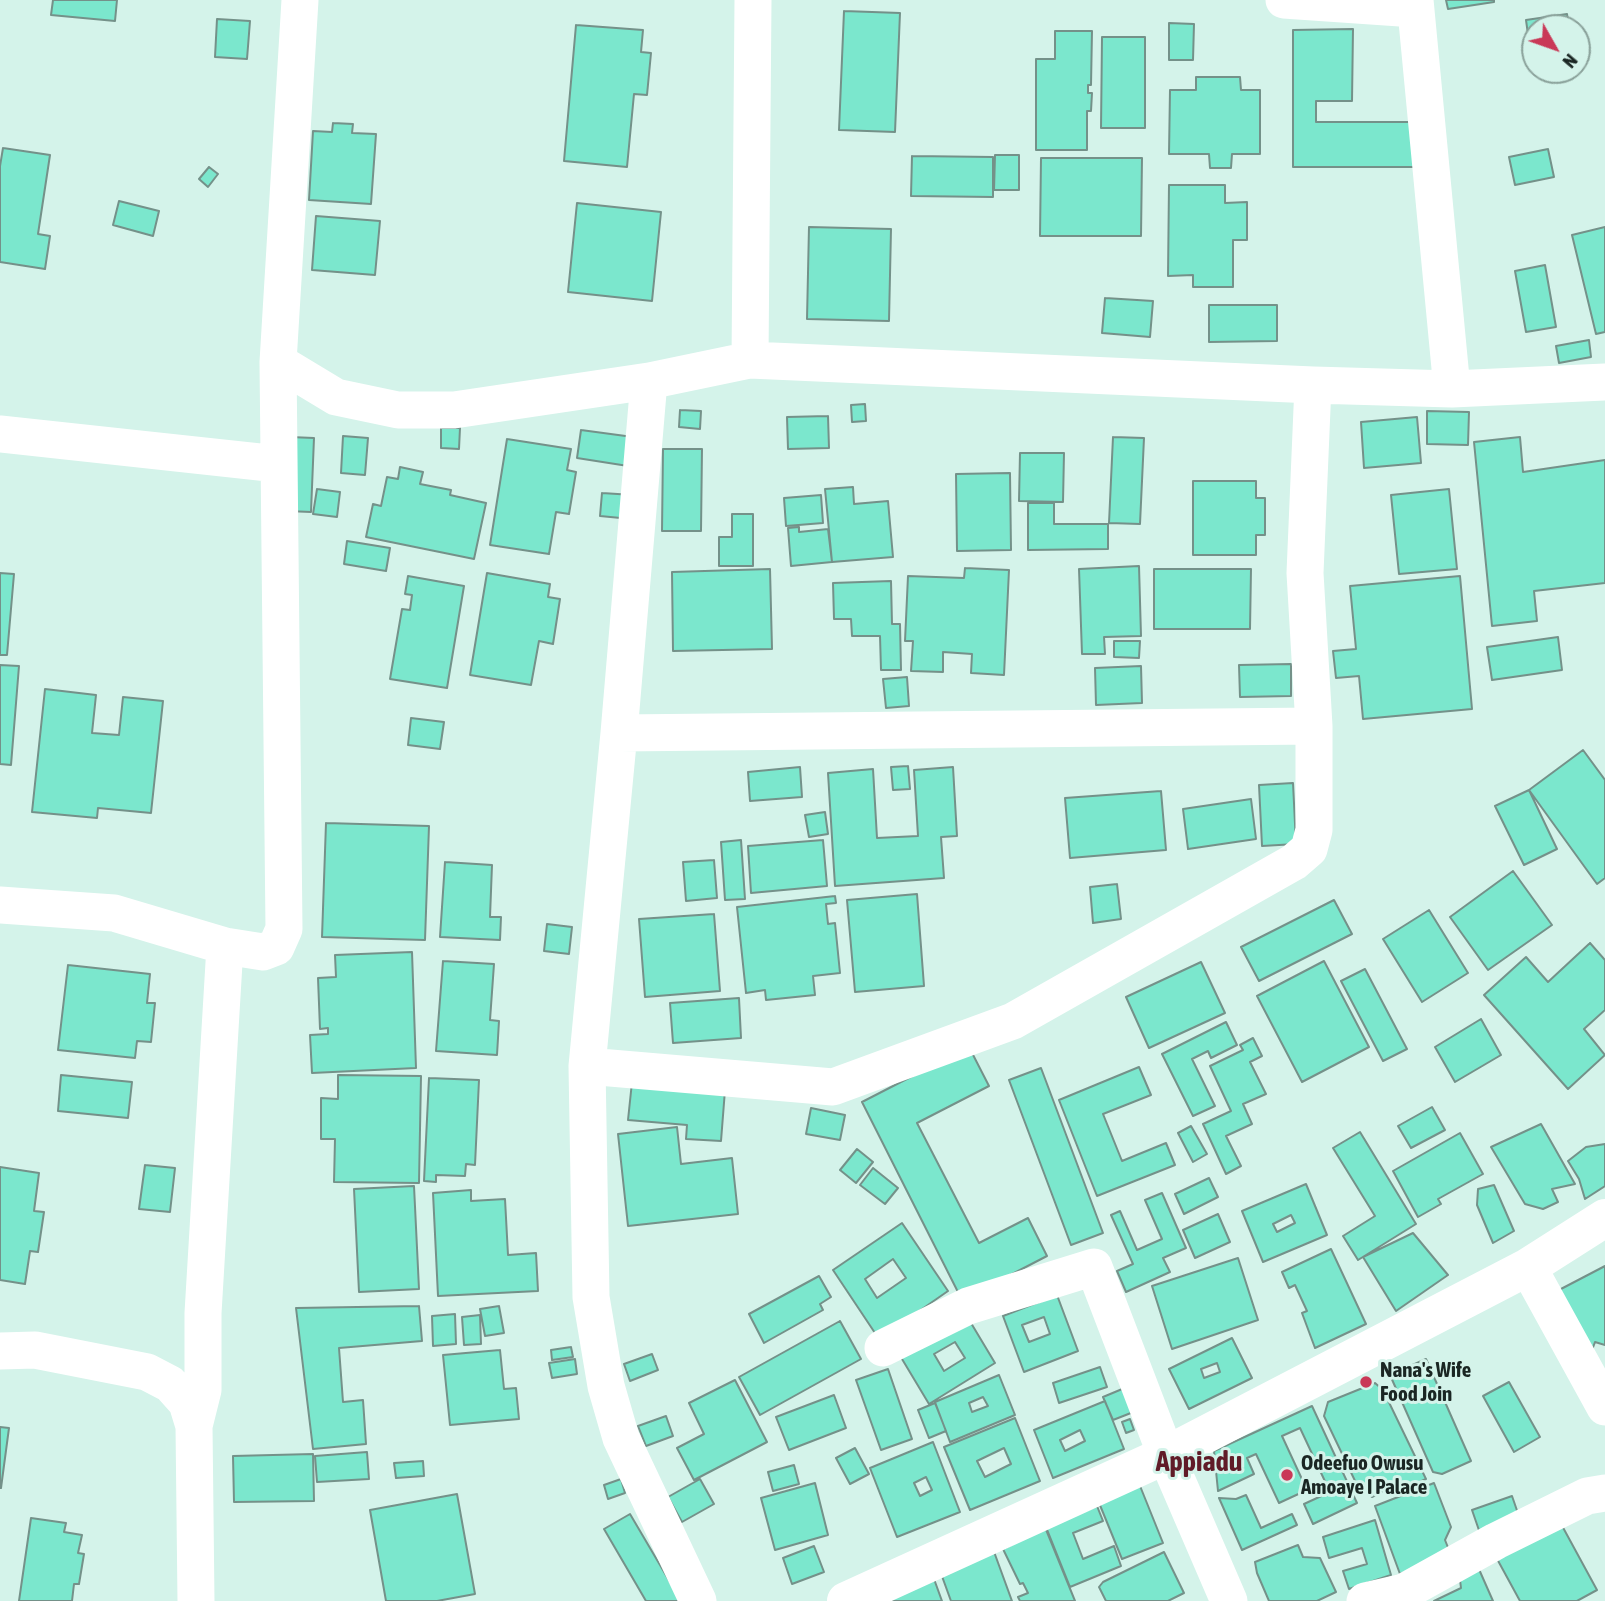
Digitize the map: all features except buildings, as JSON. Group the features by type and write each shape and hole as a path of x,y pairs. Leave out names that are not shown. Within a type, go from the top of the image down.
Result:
{"street":[{"path":"0,905 114,913 225,946 262,952 276,947 284,929 278,362 300,0"},
{"path":"750,360 753,0"},
{"path":"1284,0 1415,4 1452,389"},
{"path":"278,362 336,397 398,410 454,410 649,382 750,360 1452,389 1605,382"},
{"path":"649,382 587,1066 591,1297 606,1386 621,1438 698,1601"},
{"path":"587,1066 833,1087 1013,1021 1294,862 1309,849 1314,830 1314,726 1305,573 1313,385"},
{"path":"0,434 278,464"},
{"path":"619,733 1314,726"},
{"path":"196,1601 194,1426 203,1390 203,1313 225,946"},
{"path":"846,1601 1166,1455 1528,1267 1605,1218"},
{"path":"883,1348 968,1306 1094,1267 1166,1455 1228,1601"},
{"path":"1528,1267 1605,1407"},
{"path":"147,1372 170,1359 184,1346 203,1313"},
{"path":"0,1351 34,1350 147,1372 170,1384 187,1403 194,1426"},
{"path":"1365,1601 1404,1592 1496,1541 1587,1496 1605,1493"}],"place":[{"name":"Nana's Wife Food Join","path":"1366,1382"},
{"name":"Odeefuo Owusu Amoaye I Palace","path":"1287,1475"}],"district":[{"name":"Appiadu","path":"1199,1462"}]}
